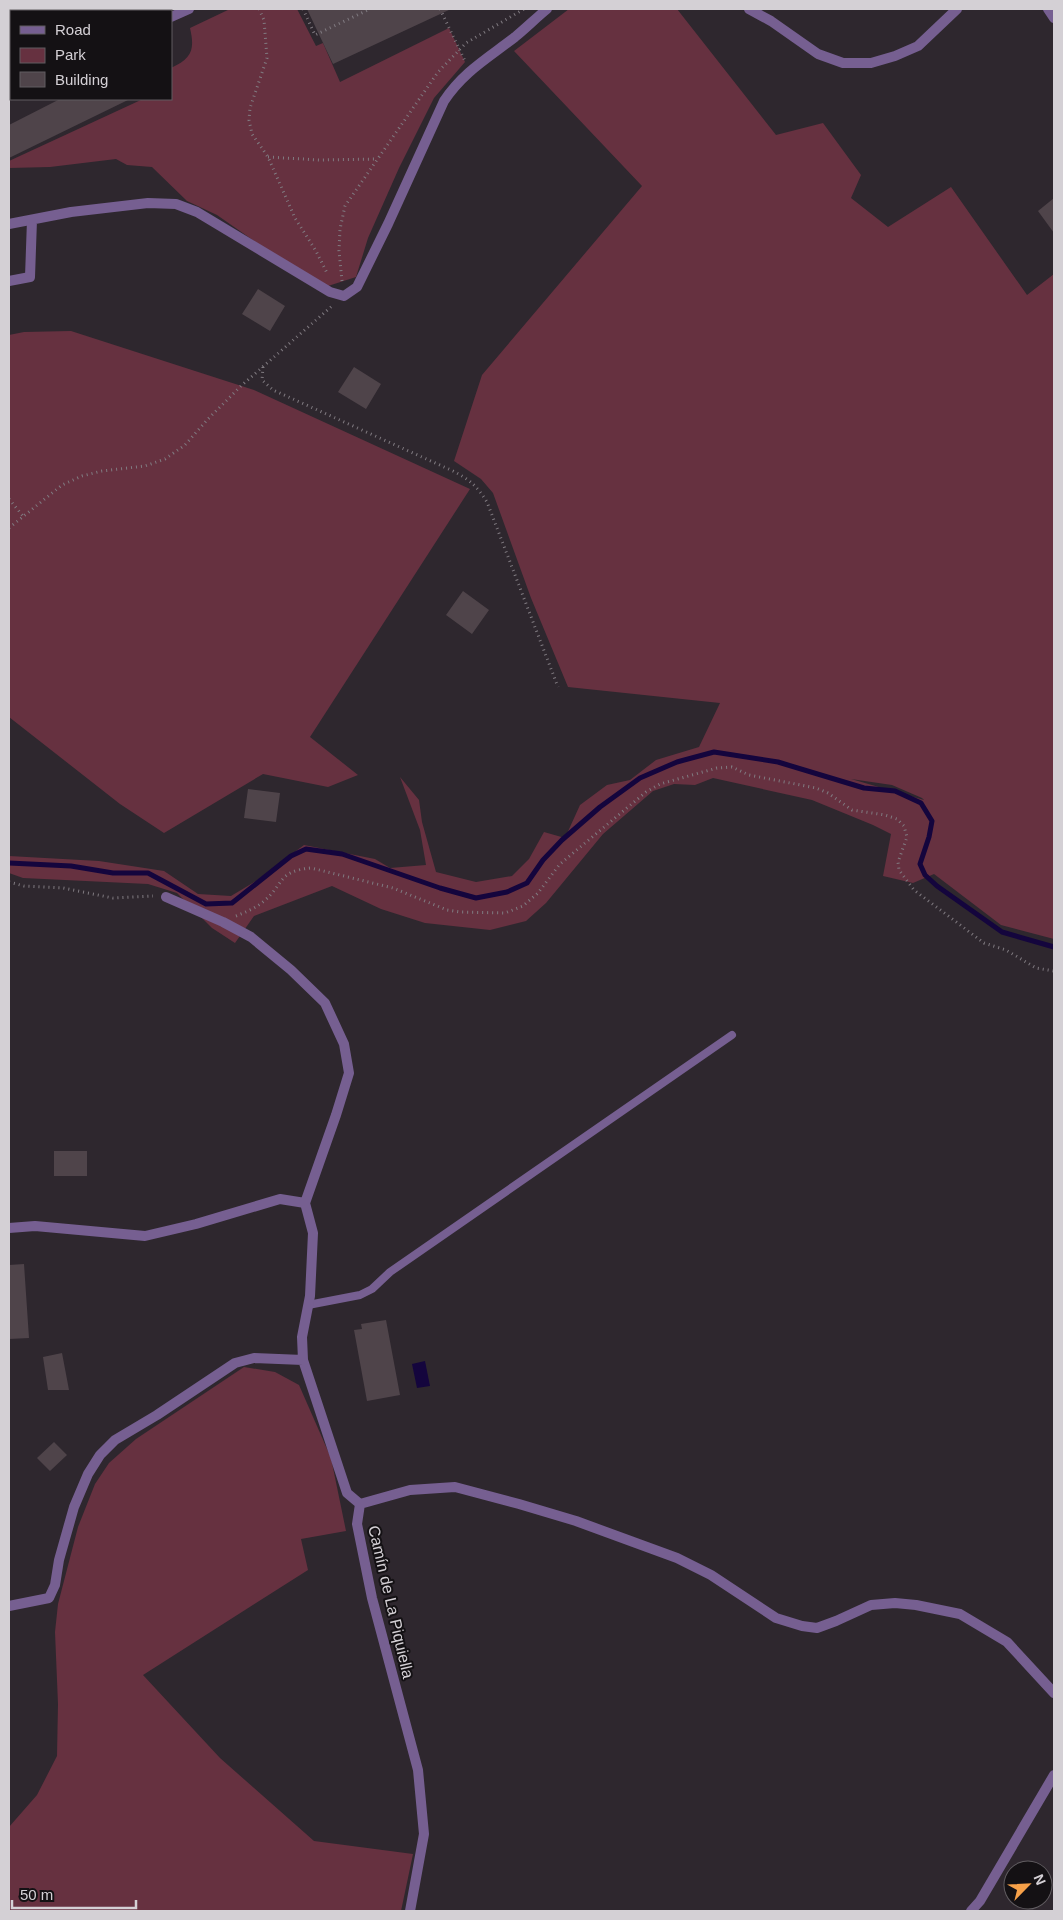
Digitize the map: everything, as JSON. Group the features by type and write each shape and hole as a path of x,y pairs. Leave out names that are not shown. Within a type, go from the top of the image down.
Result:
{"street":[{"path":"172,17 189,9"},
{"path":"9,224 112,206 148,202 176,204 197,212 330,292 344,296 357,286 360,281 444,101 455,84 547,9"},
{"path":"749,9 771,21 818,54 843,63 870,63 895,56 918,46 957,9"},
{"path":"1048,9 1054,18"},
{"path":"9,281 30,277 32,220"},
{"path":"166,897 251,937 291,970 325,1003 344,1044 349,1073 305,1203 313,1233 308,1305 302,1337 303,1360 347,1493 360,1504 410,1490 455,1487 519,1504 576,1521 677,1558 711,1575 776,1618 802,1626 817,1628 871,1605 895,1603 916,1604 960,1614 1007,1642 1054,1693"},
{"path":"9,1228 36,1226 145,1236 196,1224 280,1198 305,1203"},
{"path":"9,1606 49,1598 55,1585 74,1507 88,1474 100,1455 115,1440 157,1416 235,1363 254,1358 303,1360"},
{"name":"Camín de La Piquiella","path":"360,1504 357,1524 372,1598 418,1770 424,1834 410,1911"},
{"path":"971,1911 980,1901 1054,1775"}],"lane":[{"path":"308,1305 360,1296 390,1272 732,1035"}],"path":[{"path":"259,9 264,20 267,58 250,108 249,120 252,134 268,157 295,218 316,251 332,282 344,296"},
{"path":"303,9 315,35 370,9"},
{"path":"440,9 469,71"},
{"path":"344,296 339,251 341,222 345,206 438,72 466,43 524,9"},
{"path":"268,157 319,160 376,159"},
{"path":"9,528 62,485 82,476 102,471 145,466 165,459 185,445 208,419 263,367 344,296"},
{"path":"263,367 262,380 273,390 453,471 469,479 479,489 487,502 558,687"},
{"path":"9,499 22,516"},
{"path":"222,922 253,909 266,900 284,876 300,869 311,868 393,888 447,910 460,912 506,912 523,906 538,893 560,864 646,792 660,784 717,768 732,767 749,775 816,788 852,810 885,815 897,819 904,826 907,837 898,862 899,870 914,890 984,943 1006,950 1036,968 1054,971"},
{"path":"9,882 24,886 63,888 113,898 166,897"}],"green space":[{"path":"230,9 297,9 316,46 323,43 340,82 449,28 465,62 434,98 399,168 368,238 356,277 328,286 267,250 217,215 187,201 152,167 127,165 116,159 50,167 9,168 9,161 141,100 172,100 172,67 188,57 192,48 190,28"},
{"path":"569,9 677,9 776,135 823,123 861,175 851,198 888,227 951,187 1027,295 1054,274 1054,939 1001,925 934,874 913,883 883,876 891,834 873,825 812,800 713,778 695,785 674,784 653,791 603,834 546,903 526,921 490,930 425,923 381,909 332,886 254,916 235,943 212,928 177,893 148,884 23,878 9,873 9,856 99,861 164,871 198,894 231,896 256,881 304,845 375,859 390,868 426,865 420,830 400,777 419,800 422,822 436,872 476,882 512,876 529,859 544,832 565,838 580,805 607,785 630,780 656,760 699,747 720,703 568,687 531,598 493,493 481,479 454,461 482,375 642,186 514,51","holes":["851,779 892,785 924,800"]},
{"path":"71,331 254,390 470,489 310,737 358,775 328,787 263,774 164,833 120,804 9,717 9,335 24,332"},
{"path":"244,1367 275,1372 299,1385 331,1458 346,1531 301,1539 308,1570 143,1675 220,1758 314,1841 413,1854 401,1911 9,1911 9,1827 37,1795 57,1756 58,1704 55,1632 58,1604 78,1527 95,1484 109,1463 136,1439"}],"shaded area":[{"path":"425,1361 430,1386 417,1388 412,1364"}],"building":[{"path":"307,9 451,9 333,64"},
{"path":"58,100 128,100 9,158 9,125"},
{"path":"1054,198 1054,233 1038,211"},
{"path":"258,289 285,306 270,331 242,314"},
{"path":"354,367 381,384 366,409 338,392"},
{"path":"463,591 489,610 472,634 446,615"},
{"path":"248,789 280,793 276,822 244,818"},
{"path":"54,1151 87,1151 87,1176 54,1176"},
{"path":"24,1264 29,1338 9,1339 9,1265"},
{"path":"386,1320 400,1395 367,1401 354,1330 362,1329 361,1324"},
{"path":"62,1353 69,1390 48,1390 43,1357"},
{"path":"54,1442 67,1455 50,1471 37,1458"}],"waterway":[{"path":"9,863 71,866 113,873 148,873 206,904 232,903 291,856 306,849 342,854 440,888 476,898 507,892 527,883 543,860 562,840 600,807 640,778 677,762 714,752 778,762 864,788 895,791 921,803 932,821 920,864 925,875 937,886 1002,932 1054,947"}]}
